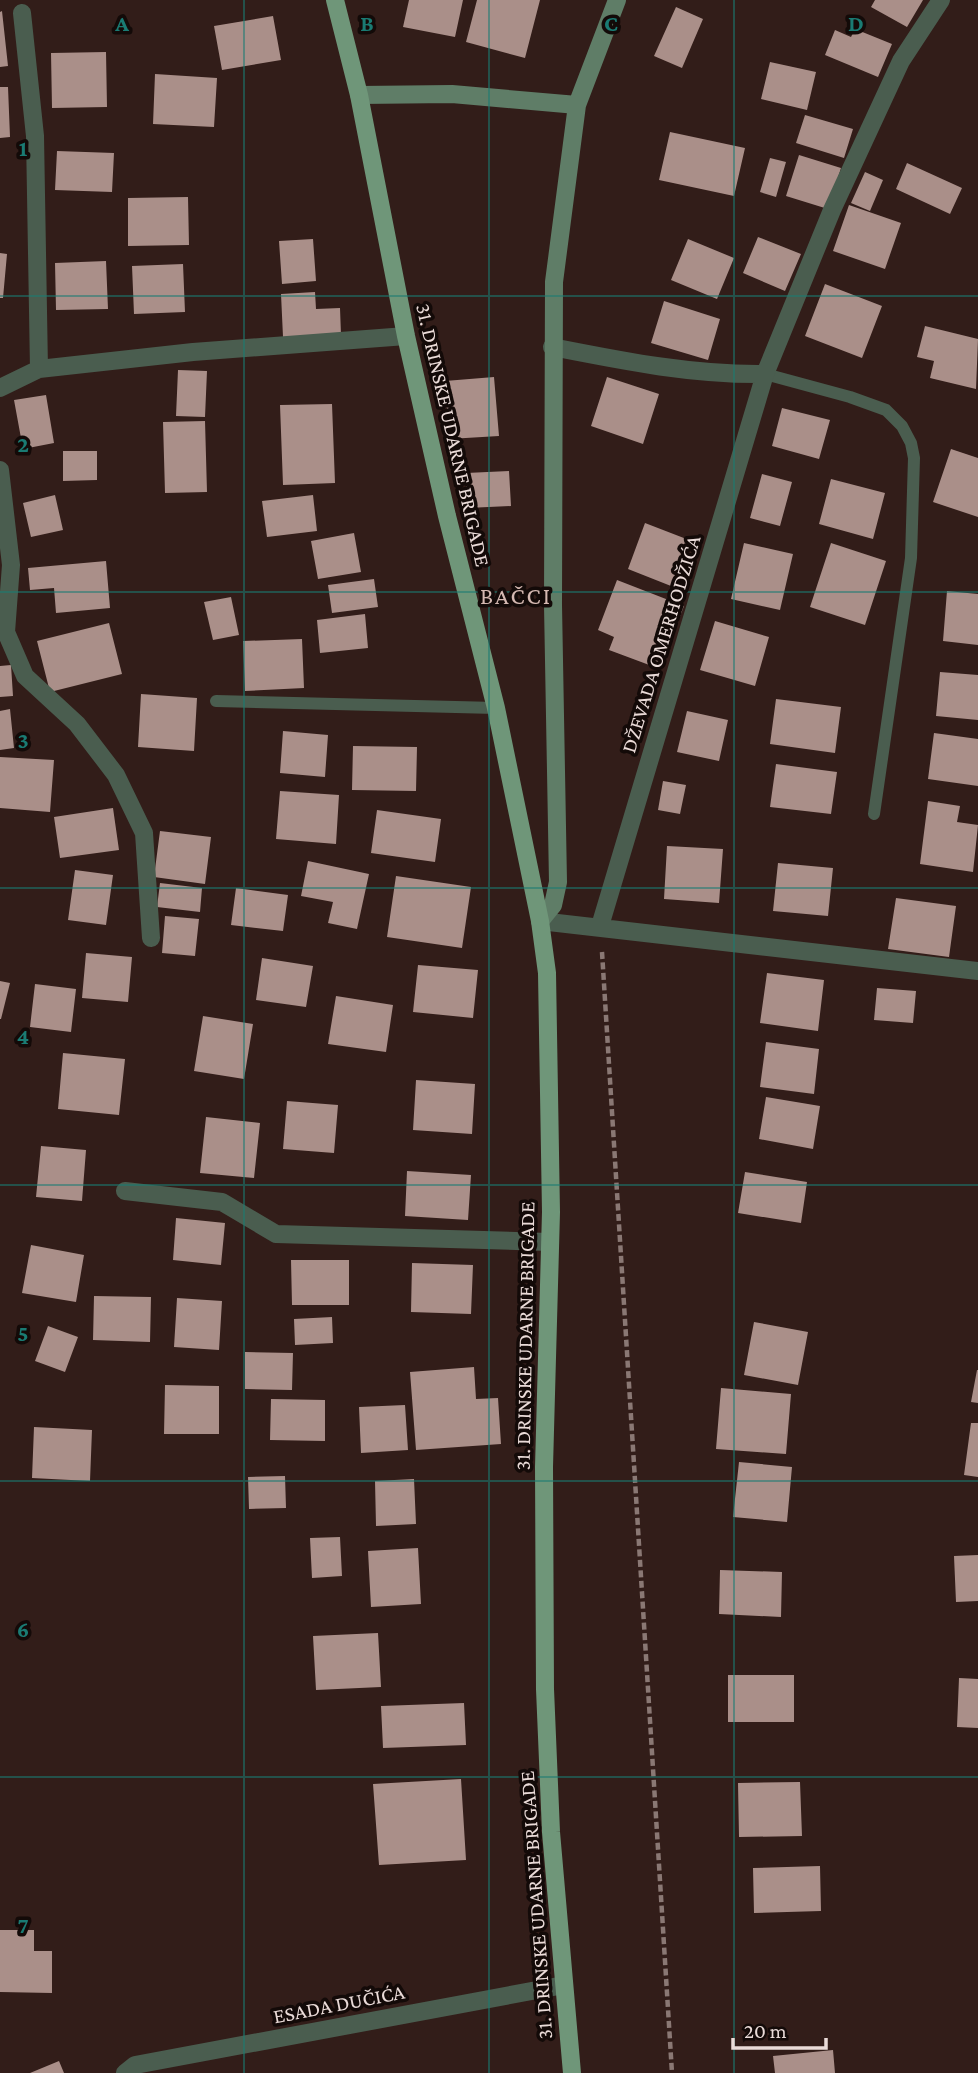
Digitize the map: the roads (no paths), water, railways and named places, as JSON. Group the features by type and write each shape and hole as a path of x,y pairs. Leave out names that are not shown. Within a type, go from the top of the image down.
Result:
{"main road":[{"name":"31. DRINSKE UDARNE BRIGADE","path":"335,0 359,95 406,336 447,516 496,708 540,921 547,973 550,1242 544,1467 545,1689 551,1832 572,2073"},
{"path":"540,921 553,905 558,881 553,605 554,282 577,104 617,0"},
{"path":"359,95 452,94 577,104"}],"street":[{"name":"DŽEVADA OMERHODŽIĆA","path":"600,926 765,374 832,210 895,74 941,0"},
{"path":"22,13 35,136 39,369"},
{"path":"0,388 39,369 193,352 406,336"},
{"path":"552,347 669,370 727,375 765,374"},
{"path":"0,470 11,565 3,633 25,676 77,723 116,775 144,833 151,938"},
{"path":"540,921 978,971"},
{"path":"125,1191 222,1202 276,1234 550,1242"},
{"name":"ESADA DUČIĆA","path":"125,2073 135,2066 564,1985"}],"lane":[{"path":"765,374 850,397 886,410 902,426 911,443 914,458 911,558 874,814"},
{"path":"216,701 496,708"}],"district":[{"name":"BAČCI","path":"516,596"}]}
